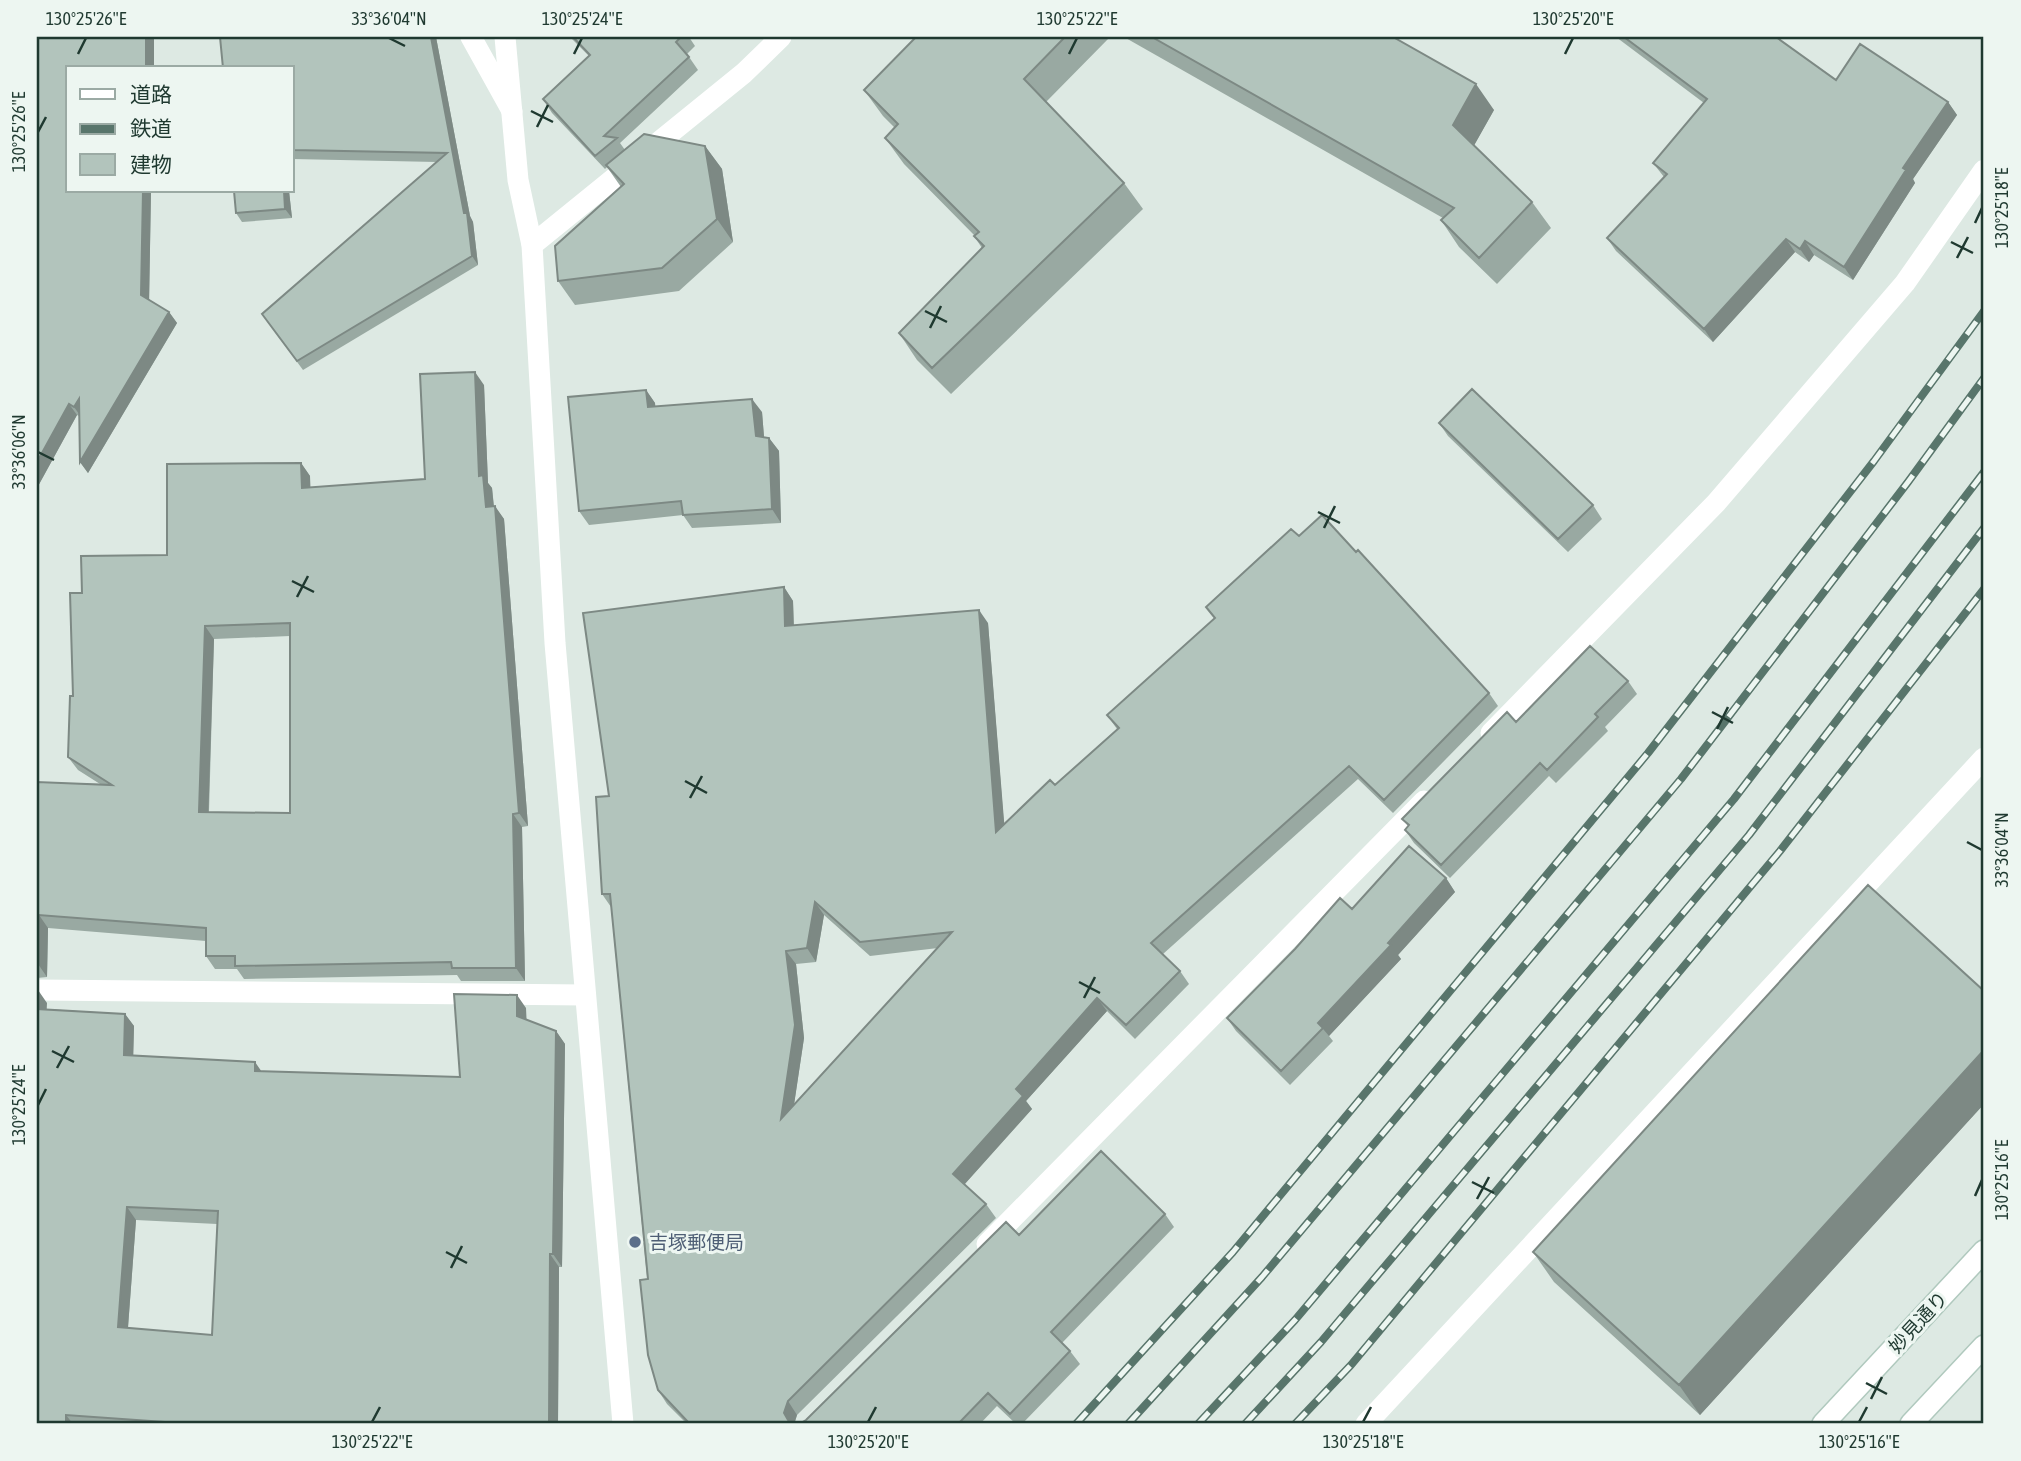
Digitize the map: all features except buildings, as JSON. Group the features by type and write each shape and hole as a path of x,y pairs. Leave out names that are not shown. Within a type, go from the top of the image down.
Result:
{"street":[{"path":"471,37 512,111"},
{"path":"505,37 518,180 532,245 555,643 623,1424"},
{"path":"532,245 744,73 781,37"},
{"path":"1481,743 1716,503 1905,283 1984,170"},
{"path":"1366,1424 1984,758"},
{"path":"972,1260 1442,783"},
{"path":"37,990 585,995"},
{"name":"妙見通り","path":"1823,1424 1984,1251"},
{"path":"1912,1424 1984,1346"}],"railway":[{"path":"1076,1424 1233,1252 1648,753 1874,461 1984,311"},
{"path":"1128,1424 1262,1277 1681,779 1984,378"},
{"path":"1198,1424 1295,1320 1734,799 1984,472"},
{"path":"1245,1424 1321,1342 1749,835 1984,528"},
{"path":"1295,1424 1351,1365 1780,851 1984,589"}],"place":[{"name":"吉塚郵便局","path":"635,1242"}]}
